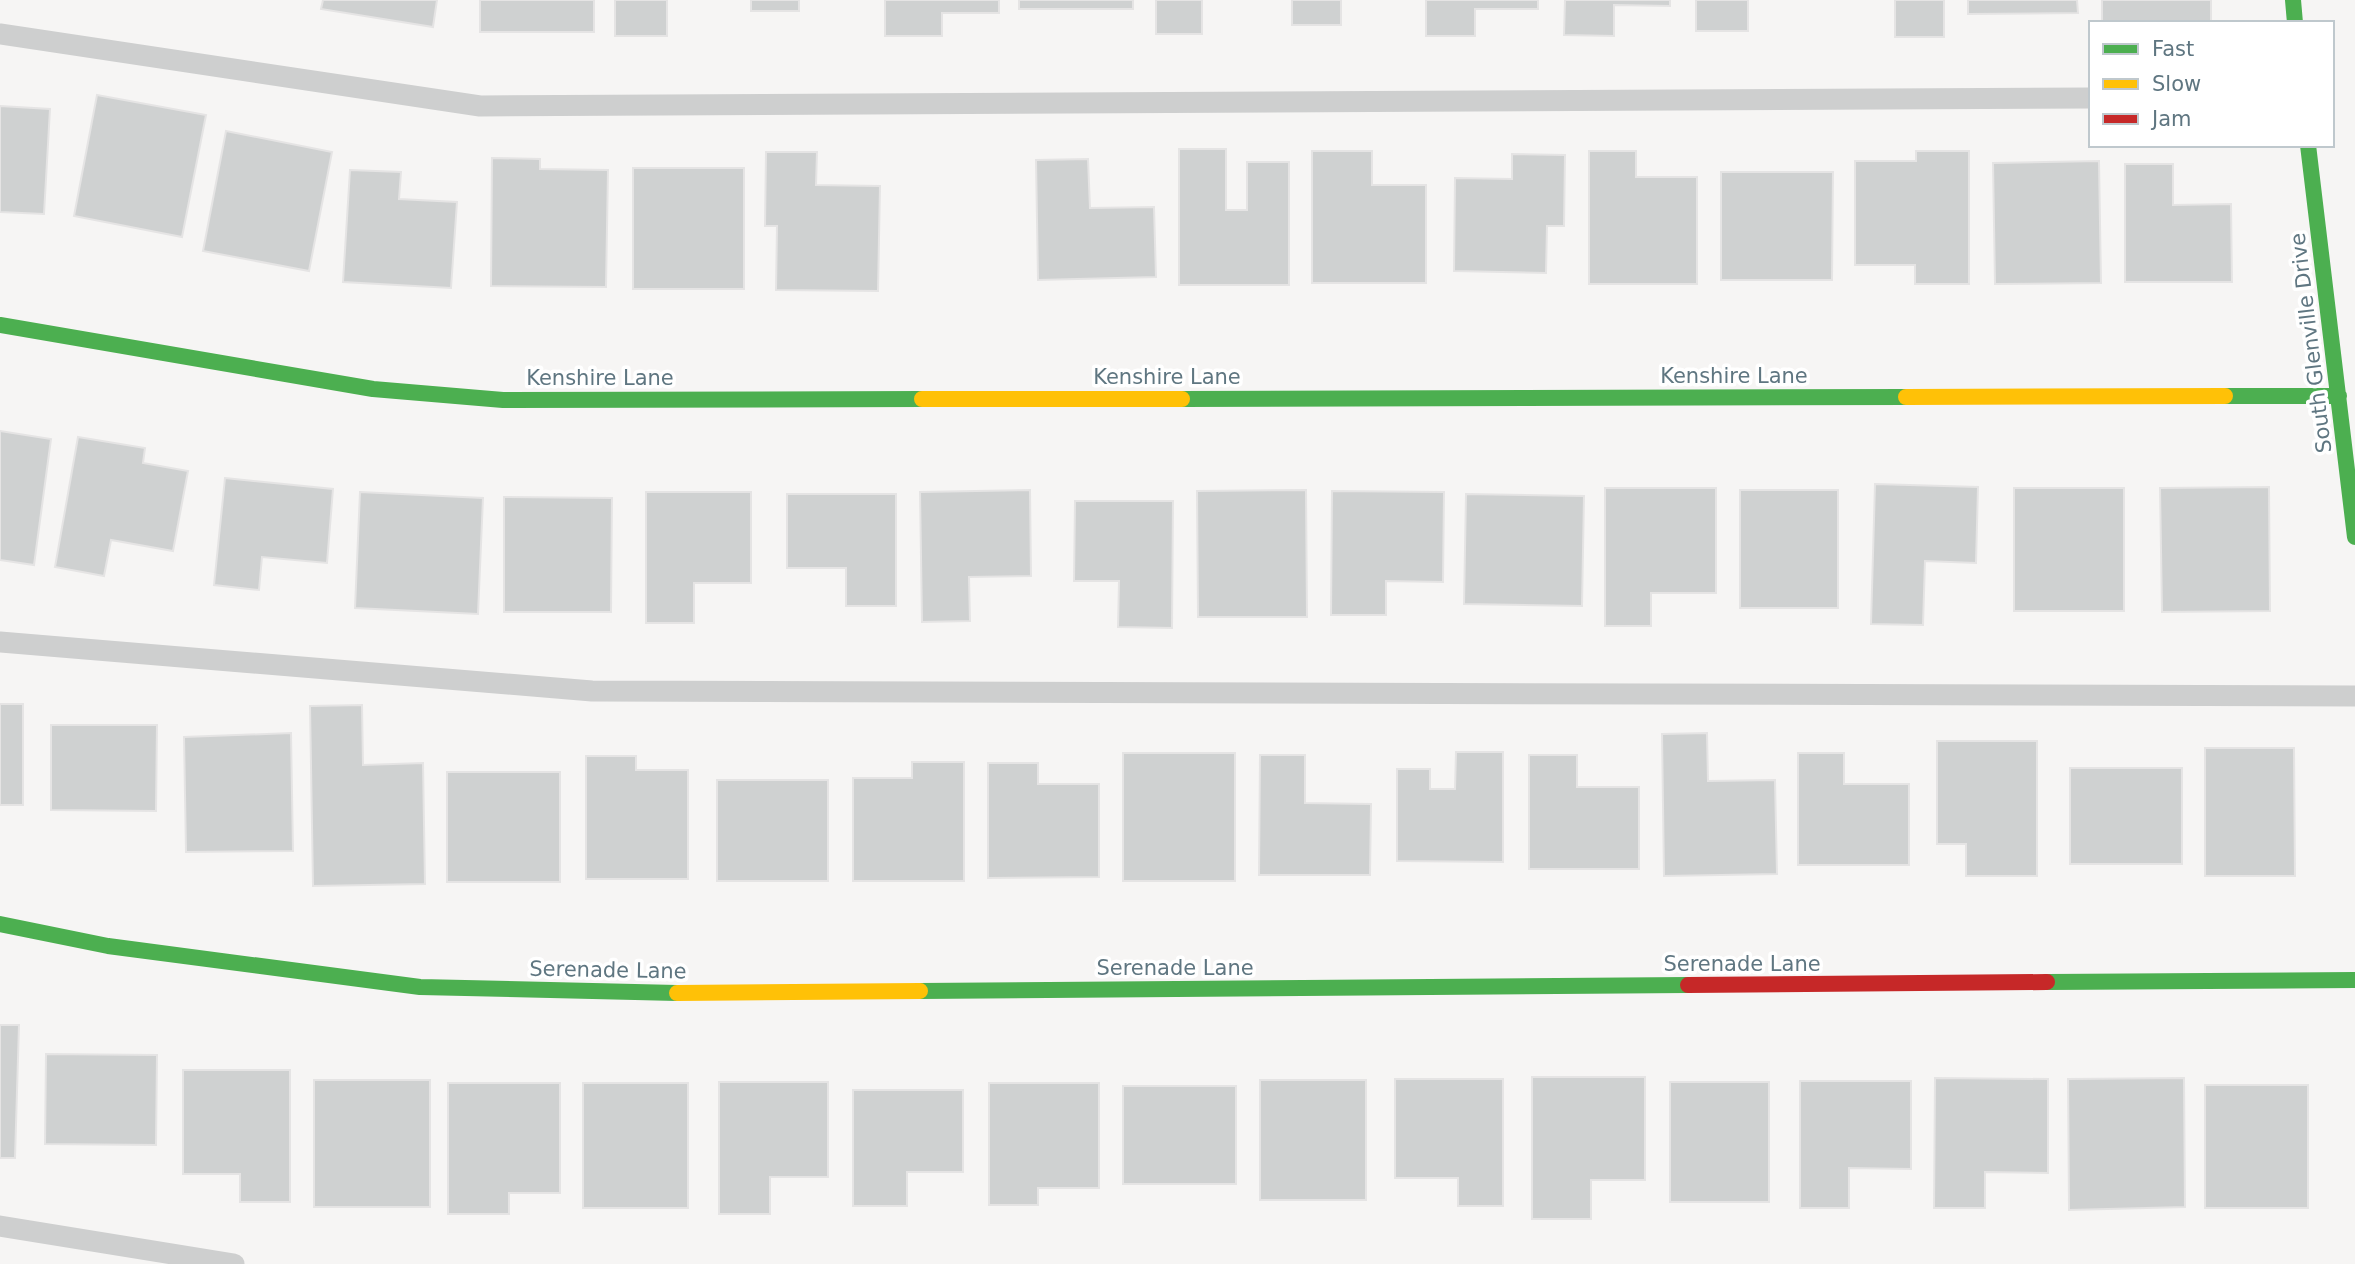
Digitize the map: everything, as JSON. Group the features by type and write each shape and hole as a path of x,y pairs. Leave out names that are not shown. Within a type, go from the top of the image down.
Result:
{"street":[{"path":"2293,0 2295,21"},
{"name":"South Glenville Drive","path":"2308,147 2355,537"},
{"name":"Kenshire Lane","path":"0,325 373,389 503,400 2339,396"},
{"name":"Serenade Lane","path":"0,924 108,946 420,987 625,993 2355,980"}],"lane":[{"path":"0,34 480,106 2089,98"},
{"path":"0,642 592,691 2355,696"},
{"path":"0,1226 234,1264"}],"building":[{"path":"323,0 437,0 433,27 321,9"},
{"path":"480,0 594,0 594,32 480,32"},
{"path":"615,0 667,0 667,36 615,36"},
{"path":"751,0 799,0 799,11 751,11"},
{"path":"885,0 999,0 999,13 942,13 942,36 885,36"},
{"path":"1019,0 1133,0 1133,9 1019,9"},
{"path":"1156,0 1202,0 1202,34 1156,34"},
{"path":"1292,0 1341,0 1341,25 1292,25"},
{"path":"1426,0 1538,0 1538,9 1475,9 1475,36 1426,36"},
{"path":"1565,0 1670,0 1670,6 1614,5 1614,36 1564,35"},
{"path":"1696,0 1748,0 1748,31 1696,31"},
{"path":"1895,0 1944,0 1944,37 1895,37"},
{"path":"1968,0 2077,0 2078,13 1968,14"},
{"path":"2102,0 2211,0 2211,21 2102,21"},
{"path":"97,95 206,115 182,237 74,216"},
{"path":"0,106 50,109 44,214 0,212"},
{"path":"226,131 332,152 309,271 203,251"},
{"path":"1179,149 1226,149 1226,210 1247,210 1247,162 1289,162 1289,285 1179,285"},
{"path":"1312,151 1372,151 1372,185 1426,185 1426,283 1312,283"},
{"path":"1589,151 1636,151 1636,177 1697,177 1697,284 1589,284"},
{"path":"1916,151 1969,151 1969,284 1915,284 1915,265 1855,265 1855,161 1916,161"},
{"path":"766,152 817,152 816,185 880,186 878,291 776,290 777,226 765,226"},
{"path":"1512,154 1565,155 1564,226 1547,226 1546,273 1454,271 1455,178 1512,179"},
{"path":"492,158 540,159 540,169 608,170 606,287 491,286"},
{"path":"1088,159 1090,208 1154,207 1156,277 1038,280 1036,160"},
{"path":"2099,161 2101,283 1995,284 1993,163"},
{"path":"2125,164 2173,164 2173,205 2231,204 2232,282 2125,282"},
{"path":"633,168 744,168 744,289 633,289"},
{"path":"350,170 401,172 399,199 457,202 451,288 343,282"},
{"path":"1721,172 1833,172 1832,280 1721,280"},
{"path":"0,431 51,439 34,565 0,560"},
{"path":"78,437 145,448 143,463 188,471 173,551 111,540 104,576 55,567"},
{"path":"225,478 333,489 327,563 262,557 259,590 214,585"},
{"path":"1875,484 1978,487 1976,563 1925,561 1923,625 1871,624"},
{"path":"2269,487 2270,611 2162,612 2160,488"},
{"path":"1605,488 1716,488 1716,593 1651,593 1651,626 1605,626"},
{"path":"2014,488 2124,488 2124,611 2014,611"},
{"path":"1030,490 1031,576 969,577 970,621 922,622 920,492"},
{"path":"1306,490 1307,617 1198,617 1197,491"},
{"path":"1740,490 1838,490 1838,608 1740,608"},
{"path":"1332,491 1444,492 1443,582 1386,581 1386,615 1331,615"},
{"path":"360,492 483,498 478,614 355,608"},
{"path":"646,492 751,492 751,583 694,583 694,623 646,623"},
{"path":"787,494 896,494 896,606 846,606 846,568 787,568"},
{"path":"1466,494 1584,496 1582,606 1464,604"},
{"path":"504,497 612,498 611,612 504,612"},
{"path":"1075,501 1173,501 1172,628 1118,627 1119,581 1074,581"},
{"path":"0,704 23,704 23,805 0,805"},
{"path":"362,705 363,765 423,763 425,884 313,886 310,706"},
{"path":"51,725 157,725 156,811 51,810"},
{"path":"291,733 293,851 186,852 184,737"},
{"path":"1707,733 1708,781 1775,780 1777,874 1664,876 1662,734"},
{"path":"1937,741 2037,741 2037,876 1966,876 1966,844 1937,844"},
{"path":"2205,748 2294,748 2295,876 2205,876"},
{"path":"1456,752 1503,752 1503,862 1397,861 1397,769 1430,769 1430,789 1455,789"},
{"path":"1123,753 1235,753 1235,881 1123,881"},
{"path":"1798,753 1844,753 1844,784 1909,784 1909,865 1798,865"},
{"path":"1260,755 1305,755 1305,803 1371,804 1370,875 1259,875"},
{"path":"1529,755 1577,755 1577,787 1639,787 1639,869 1529,869"},
{"path":"586,756 636,756 636,770 688,770 688,879 586,879"},
{"path":"912,762 964,762 964,881 853,881 853,778 912,778"},
{"path":"988,763 1038,763 1038,784 1099,784 1099,877 988,878"},
{"path":"2070,768 2182,768 2182,864 2070,864"},
{"path":"447,772 560,772 560,882 447,882"},
{"path":"717,780 828,780 828,881 717,881"},
{"path":"0,1025 19,1025 15,1158 0,1158"},
{"path":"46,1054 157,1055 156,1145 45,1144"},
{"path":"183,1070 290,1070 290,1202 240,1202 240,1174 183,1174"},
{"path":"1532,1077 1645,1077 1645,1180 1591,1180 1591,1219 1532,1219"},
{"path":"1935,1078 2048,1079 2048,1173 1985,1172 1985,1208 1934,1208"},
{"path":"2184,1078 2185,1207 2069,1210 2068,1079"},
{"path":"1395,1079 1503,1079 1503,1206 1458,1206 1458,1178 1395,1178"},
{"path":"314,1080 430,1080 430,1207 314,1207"},
{"path":"1260,1080 1366,1080 1366,1200 1260,1200"},
{"path":"1800,1081 1911,1081 1911,1169 1849,1168 1849,1208 1800,1208"},
{"path":"719,1082 828,1082 828,1177 770,1177 770,1214 719,1214"},
{"path":"1670,1082 1769,1082 1769,1202 1670,1202"},
{"path":"448,1083 560,1083 560,1193 509,1193 509,1214 448,1214"},
{"path":"583,1083 688,1083 688,1208 583,1208"},
{"path":"989,1083 1099,1083 1099,1188 1038,1188 1038,1205 989,1205"},
{"path":"2205,1085 2308,1085 2308,1208 2205,1208"},
{"path":"1123,1086 1236,1086 1236,1184 1123,1184"},
{"path":"853,1090 963,1090 963,1172 907,1172 907,1206 853,1206"}],"traffic: fast":[{"path":"2293,0 2295,21"},
{"path":"2308,147 2355,537"},
{"path":"0,325 373,389 503,400 922,399"},
{"path":"2225,396 2339,396"},
{"path":"1182,399 1906,397"},
{"path":"0,924 108,946 420,987 677,993"},
{"path":"2047,982 2355,980"},
{"path":"920,991 1688,985"}],"traffic: slow":[{"path":"1906,397 2225,396"},
{"path":"922,399 1182,399"},
{"path":"677,993 920,991"}],"traffic: jam":[{"path":"1688,985 2047,982"}]}
